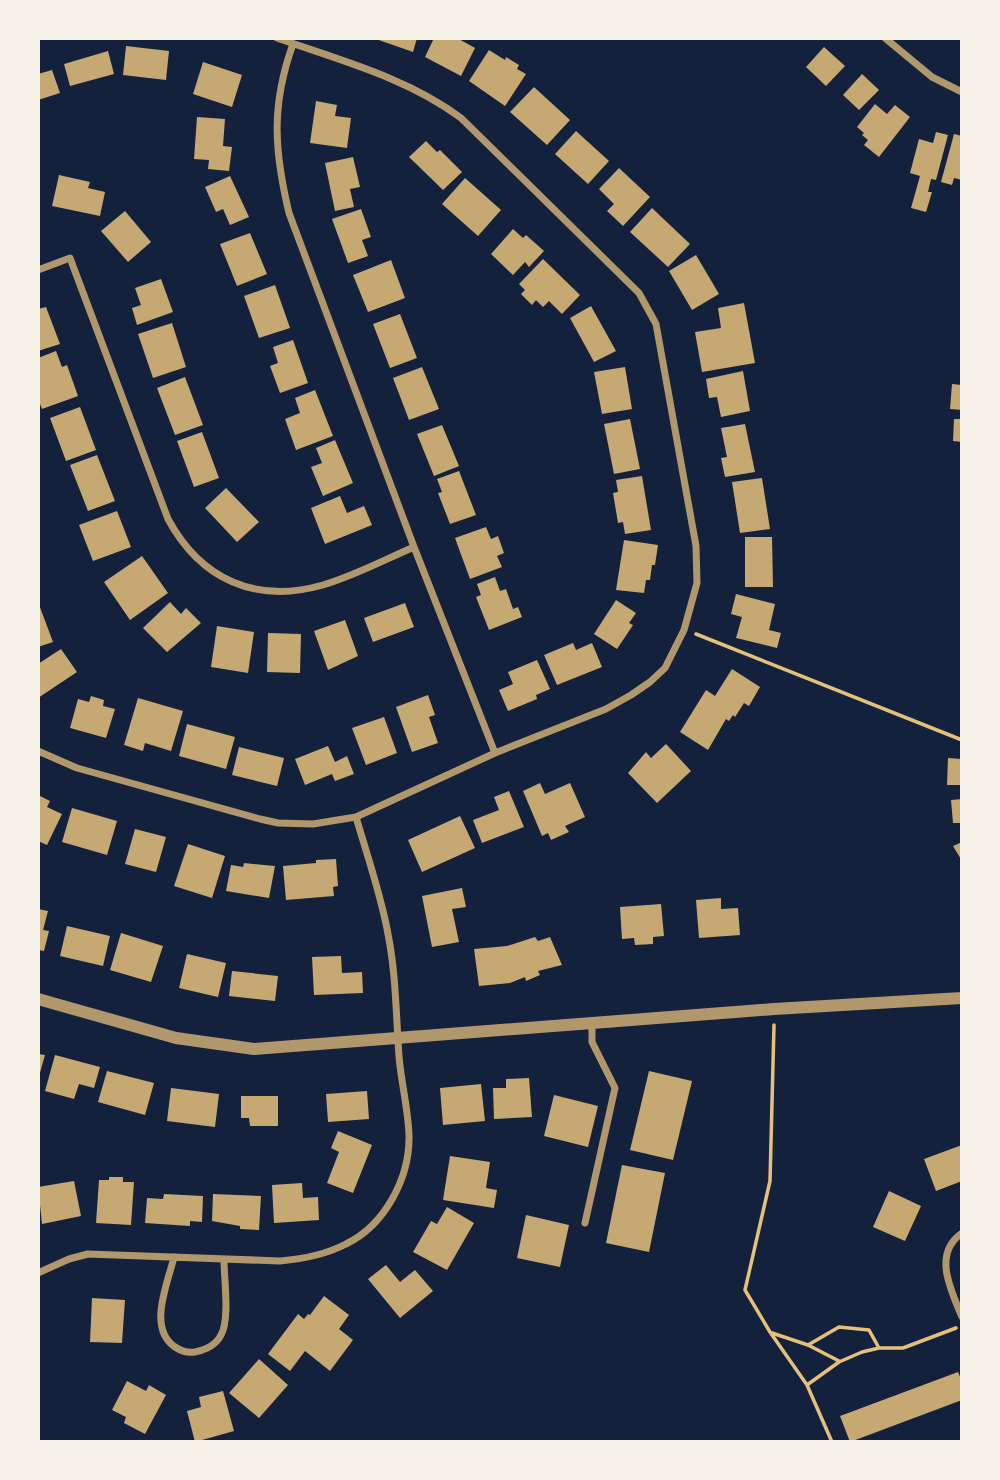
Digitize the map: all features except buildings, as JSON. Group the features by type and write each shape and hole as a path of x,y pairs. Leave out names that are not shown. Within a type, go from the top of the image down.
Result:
{"street":[{"path":"38,751 77,768 269,821 313,824 356,817 495,753 606,709 631,695 665,668 684,630 697,583 696,546 656,324 639,293 461,118 445,106 407,86 277,38"},
{"path":"886,38 932,78 961,92"},
{"path":"293,44 282,75 276,116 280,176 289,213 414,547 495,753"},
{"path":"38,270 70,258 168,519 182,544 203,566 221,577 258,590 304,589 326,584 414,547"},
{"path":"38,1273 60,1262 88,1254 224,1260 280,1261 307,1258 347,1244 367,1231 393,1198 403,1178 409,1135 388,934 356,817"},
{"path":"38,999 176,1038 254,1049 774,1009 961,998"},
{"path":"585,1223 615,1088 592,1042 592,1023"},
{"path":"961,1233 950,1245 945,1269 961,1317"},
{"path":"174,1257 161,1316 161,1329 167,1340 177,1349 190,1353 212,1346 221,1335 225,1321 224,1260"}],"path":[{"path":"684,630 961,740"},
{"path":"774,1009 770,1181 745,1290 807,1385 832,1441"},
{"path":"807,1385 839,1362 879,1348 903,1348 961,1326"},
{"path":"808,1345 839,1327 869,1330 879,1348"},
{"path":"770,1332 808,1345 839,1362"}]}
